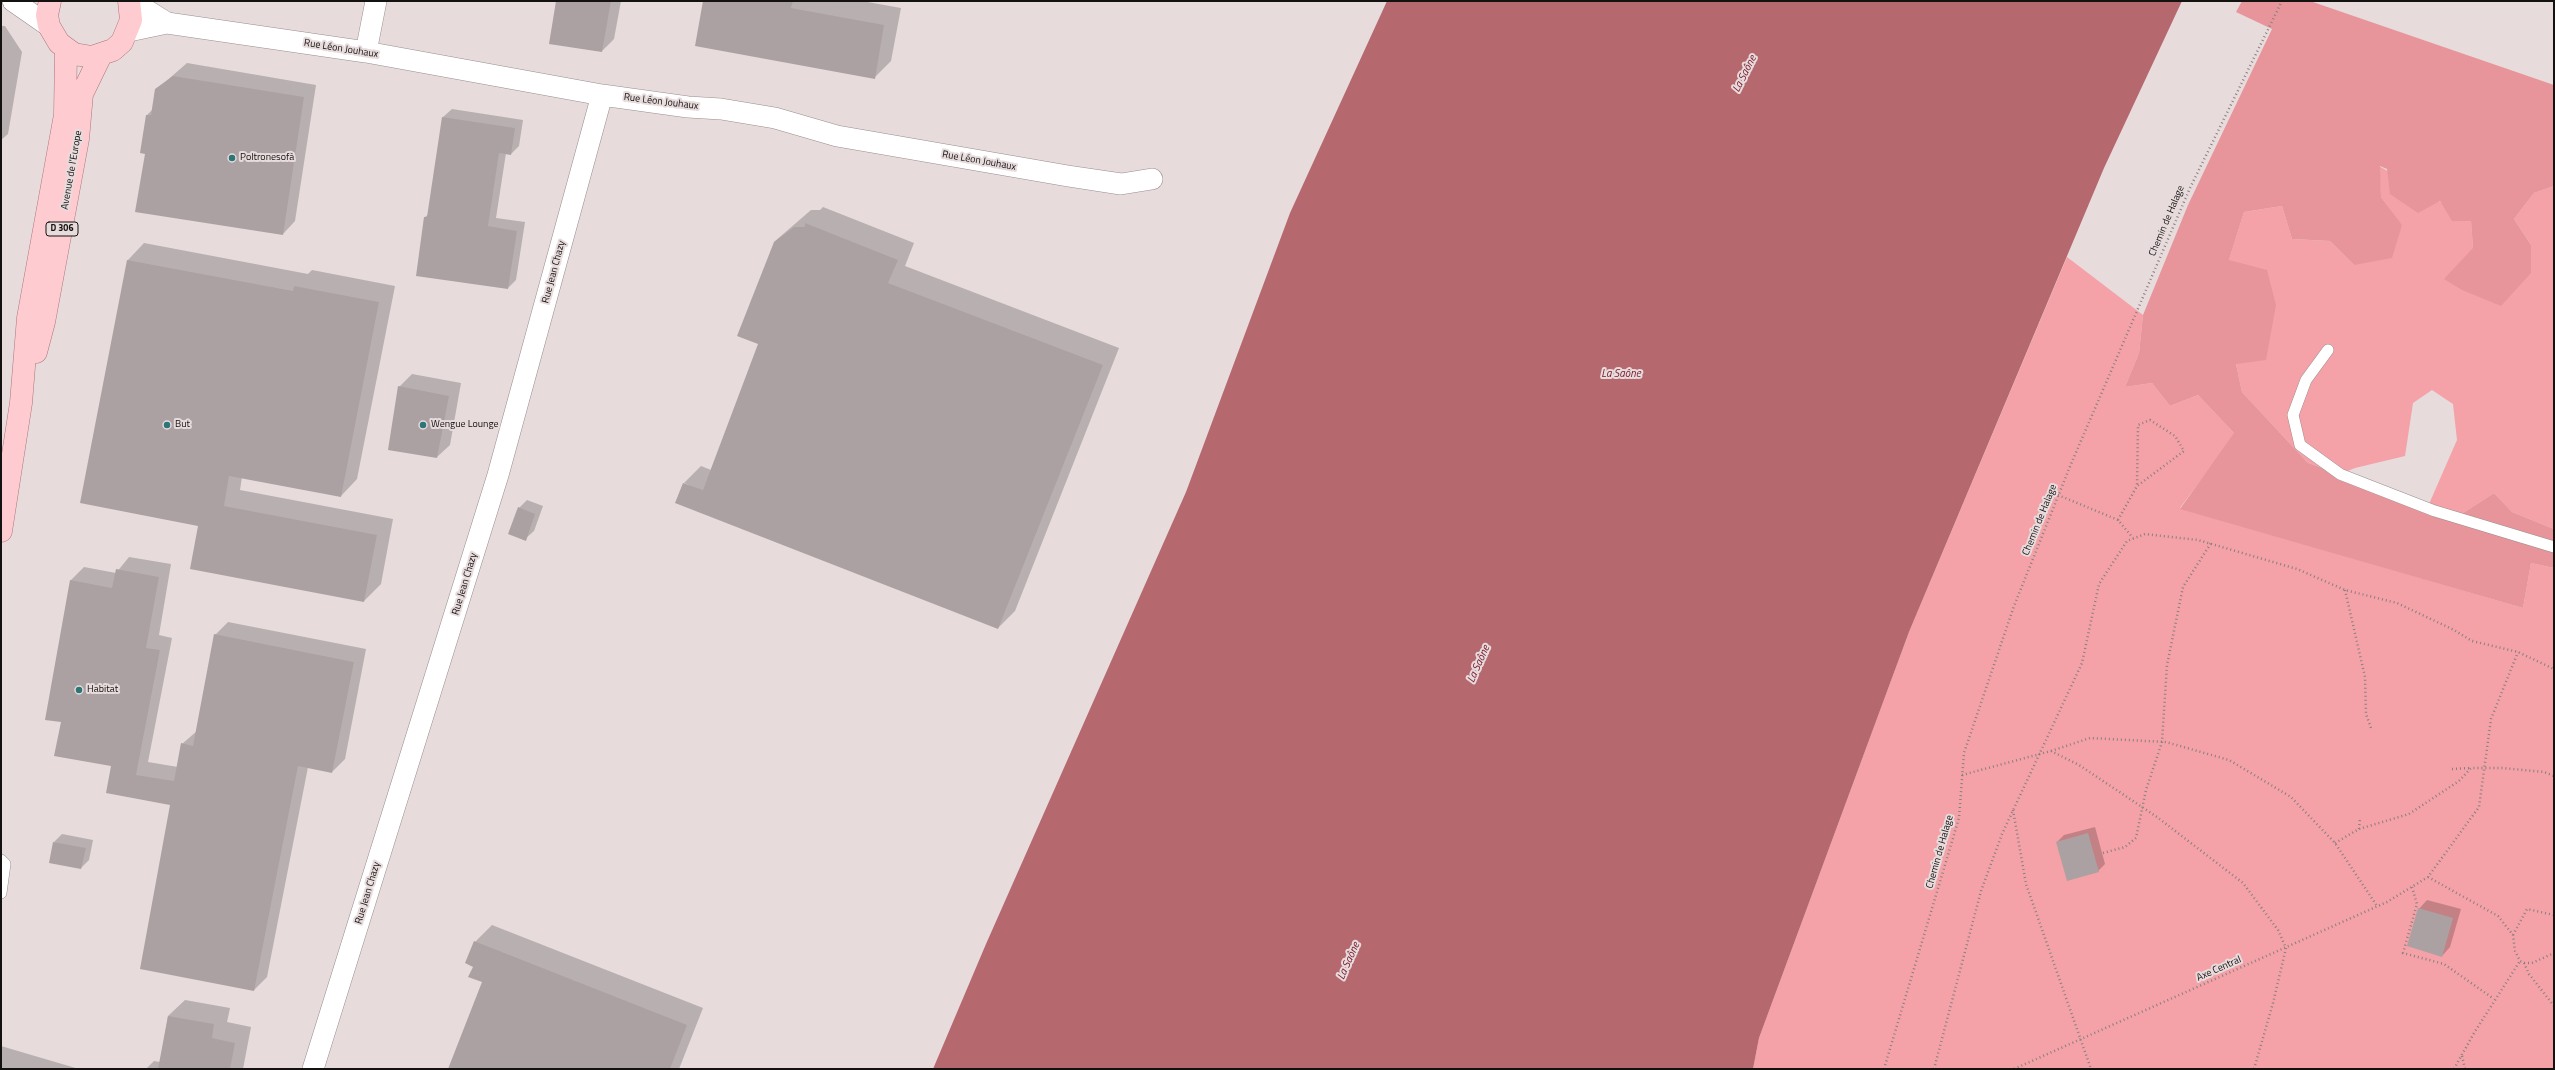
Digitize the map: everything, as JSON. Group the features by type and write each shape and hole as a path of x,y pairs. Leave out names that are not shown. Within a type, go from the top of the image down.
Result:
{"main road":[{"path":"50,1 47,15 49,26 53,35 66,50 83,56 101,55 113,50 122,42 129,31 131,20 130,1"},
{"name":"Avenue de l'Europe","path":"1,532 21,403 28,318 64,115 66,50"},
{"name":"Avenue de l'Europe","path":"21,403 44,322 78,139 82,94 101,55"}],"street":[{"path":"15,1 49,26"},
{"name":"Rue Léon Jouhaux","path":"130,1 167,24"},
{"path":"366,52 376,1"},
{"name":"Rue Léon Jouhaux","path":"129,31 167,24 366,52 602,95 688,108 721,109 775,118 837,136 1068,176 1121,184 1152,179"},
{"name":"Rue Jean Chazy","path":"313,1069 498,475 602,95"}],"lane":[{"path":"2328,350 2306,380 2293,415 2300,445 2340,474 2435,510 2554,548"},
{"path":"1,860 5,864 1,892"}],"path":[{"name":"Chemin de Halage","path":"1884,1069 1959,818 1964,753 2014,606 2058,495 2190,188 2282,1"},
{"path":"2118,520 2137,486 2184,451 2175,436 2150,420 2138,425 2137,486"},
{"path":"2058,495 2118,520 2133,538"},
{"path":"1934,1069 1981,891 2013,809 2082,663 2099,584 2127,540 2145,534 2211,543 2297,569 2345,590 2397,603 2454,630 2472,641 2518,652 2554,669"},
{"path":"2103,853 2125,847 2136,838 2146,790 2162,742 2167,665 2183,587 2211,543"},
{"path":"2345,590 2366,677 2366,714 2371,728"},
{"path":"2518,652 2491,719 2479,807 2428,877 2498,916 2513,935 2515,951 2520,961 2524,963 2532,963 2554,953"},
{"path":"1962,775 2051,751 2090,738 2162,742 2228,760 2291,797 2335,843 2378,906"},
{"path":"2051,751 2079,765 2143,807 2243,883 2278,930 2286,948 2273,1004 2254,1069"},
{"path":"2335,843 2359,829 2409,814 2458,781 2471,768"},
{"path":"2452,769 2485,768 2544,772 2554,776"},
{"path":"2013,809 2026,884 2061,981 2079,1041 2091,1069"},
{"path":"2359,829 2360,818"},
{"name":"Axe Central","path":"2014,1069 2378,906 2428,877"},
{"path":"2412,887 2416,904 2403,953 2444,964 2494,999"},
{"path":"2513,935 2527,909 2554,915"},
{"path":"2454,1069 2494,999 2520,961"},
{"path":"2524,963 2529,974 2554,1006"},
{"path":"2462,1056 2465,1069"}],"shaded area":[{"path":"2242,1 2310,1 2554,85 2554,186 2534,193 2514,219 2531,245 2531,273 2501,306 2462,290 2444,279 2473,248 2471,221 2452,221 2440,201 2418,213 2390,194 2387,169 2380,166 2381,197 2402,225 2392,258 2354,265 2330,241 2292,239 2282,206 2244,212 2229,260 2267,270 2276,305 2266,360 2236,364 2242,392 2308,463 2460,515 2494,493 2512,512 2554,529 2554,568 2531,563 2523,608 2180,509 2234,433 2198,395 2170,406 2152,383 2125,387 2139,353 2143,315 2188,205 2272,29 2236,12"},
{"path":"2379,166 2471,220 2473,248 2531,245 2514,219 2534,193 2554,186 2554,529 2512,512 2494,493 2460,515 2429,504 2457,440 2453,404 2432,390 2413,403 2405,456 2355,468 2340,474 2308,463 2242,392 2236,364 2229,260 2244,212 2282,206 2292,239 2330,241 2354,265 2402,226 2381,197"},
{"path":"2067,257 2143,315 2139,353 2125,387 2152,383 2170,406 2198,395 2235,434 2180,508 2523,608 2531,563 2554,568 2554,1069 1753,1069 1759,1038 1909,632"}],"water":[{"name":"La Saône","path":"1387,1 2182,1 2104,168 1909,632 1759,1038 1753,1069 933,1069 986,944 1186,492 1290,213"}],"building":[{"path":"556,1 611,1 602,52 549,44"},
{"path":"703,1 793,1 791,8 884,25 875,79 695,46"},
{"path":"173,76 304,97 283,235 135,212 145,154 140,153 146,115 151,115 155,89"},
{"path":"442,117 515,128 511,155 499,153 488,226 517,231 508,289 416,276 424,217 427,217"},
{"path":"805,223 898,260 888,283 1103,365 998,629 675,503 683,483 703,490 758,344 737,336 774,242 794,227 805,227"},
{"name":"But","path":"127,260 293,291 294,286 379,302 341,497 229,476 224,506 377,535 364,602 190,569 198,526 80,503"},
{"path":"398,386 449,396 437,458 388,450"},
{"path":"518,507 535,514 526,541 508,534"},
{"path":"116,569 159,577 146,648 160,650 136,775 174,781 181,743 193,746 214,634 354,662 332,773 298,766 254,991 140,969 170,805 106,793 111,766 54,756 61,722 45,720 70,580 112,588"},
{"path":"2088,833 2099,872 2067,881 2056,842"},
{"path":"53,842 86,848 81,869 49,863"},
{"path":"2418,908 2453,918 2442,957 2407,946"},
{"path":"474,941 687,1025 670,1069 448,1069 482,982 468,977 473,967 465,963"},
{"path":"168,1016 214,1024 212,1038 235,1043 230,1069 158,1069"}],"place":[{"name":"Poltronesofà","path":"232,158"},
{"name":"But","path":"167,425"},
{"name":"Wengue Lounge","path":"423,425"},
{"name":"Habitat","path":"79,690"}]}
